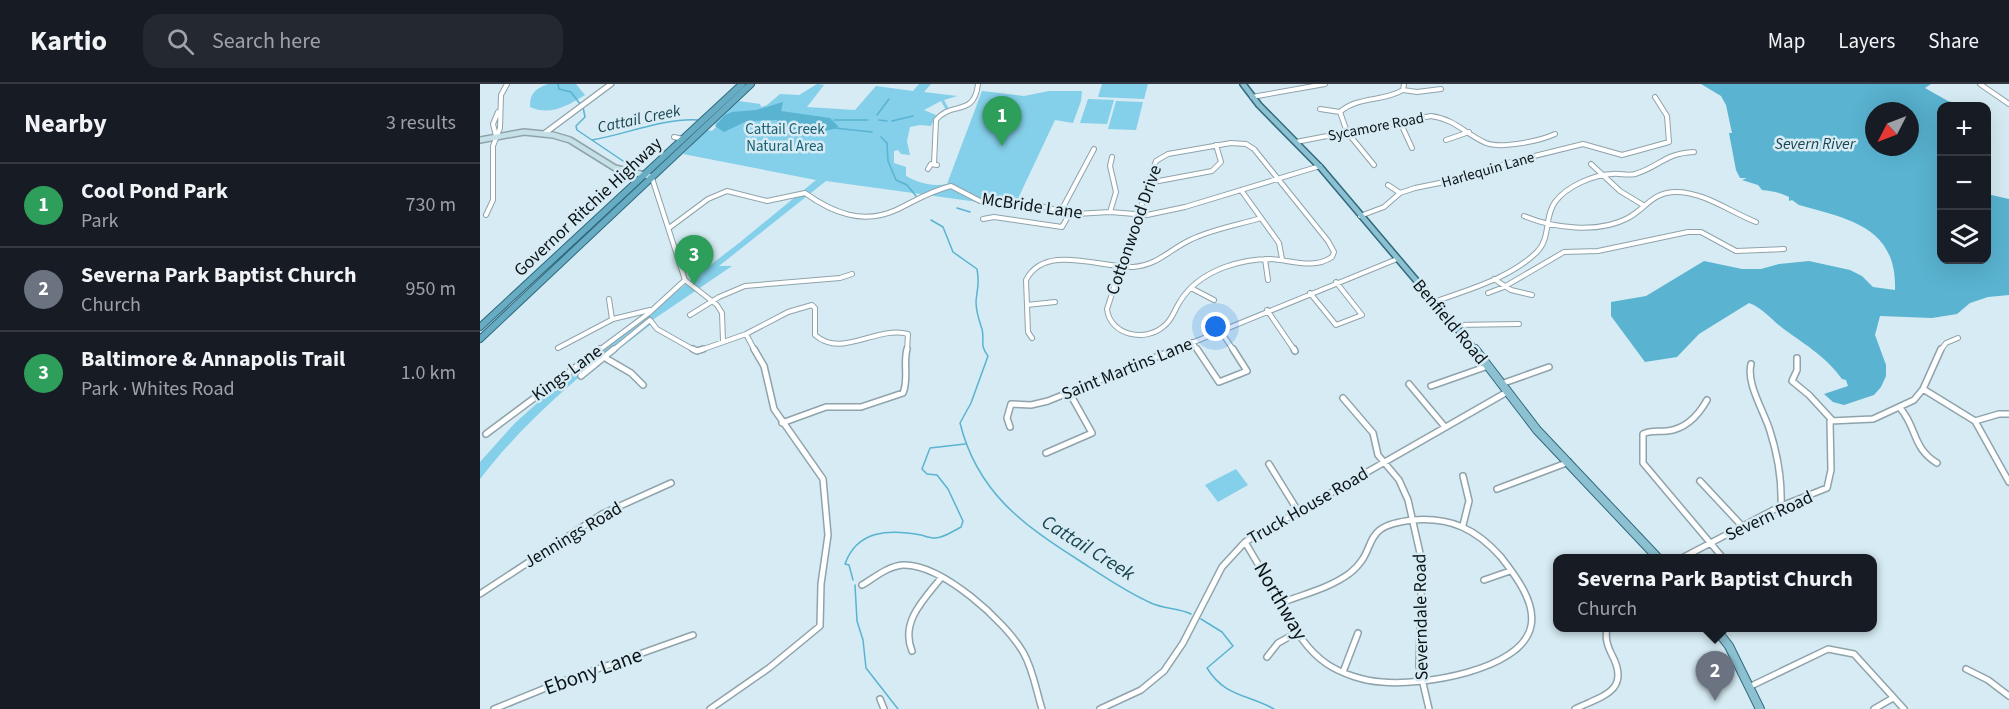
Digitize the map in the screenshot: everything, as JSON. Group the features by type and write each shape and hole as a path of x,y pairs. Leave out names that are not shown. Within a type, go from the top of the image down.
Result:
{"highway":[{"name":"Governor Ritchie Highway","path":"649,176 683,139 742,84"},
{"name":"Governor Ritchie Highway","path":"480,327 751,84"},
{"path":"480,339 649,176"}],"main road":[{"name":"Benfield Road","path":"1244,84 1252,97 1321,167 1360,216 1455,325 1537,430 1654,554"},
{"path":"480,140 525,132 544,133 570,140 615,168 649,176"},
{"path":"1719,632 1729,645 1751,686 1760,709"}],"street":[{"path":"486,214 490,210 494,192 493,145 499,131 501,115 498,111 499,97 507,84"},
{"path":"544,133 611,84"},
{"path":"934,164 938,153 935,119 944,113 972,103 977,97 978,84"},
{"path":"1293,84 1296,89"},
{"path":"1252,97 1325,84"},
{"path":"1403,90 1404,84"},
{"path":"1980,84 2009,104"},
{"path":"1320,110 1340,112 1348,105 1392,96 1403,90 1417,92 1441,89"},
{"name":"Harlequin Lane","path":"1360,216 1384,207 1400,193 1464,178 1514,161 1586,144 1622,154 1669,142 1667,116 1655,97"},
{"path":"1340,112 1340,118 1348,132 1374,165"},
{"name":"Sycamore Road","path":"1296,142 1437,116 1446,118 1486,143 1501,146 1542,140 1555,134"},
{"path":"1400,122 1412,148"},
{"path":"1446,140 1469,132"},
{"path":"674,137 683,139"},
{"name":"Cottonwood Drive","path":"1231,143 1248,145 1280,178 1334,252 1329,260 1321,264 1265,259 1219,270 1203,278 1191,288 1177,304 1169,321 1159,329 1139,335 1122,332 1109,321 1107,309 1156,161 1161,157 1216,145 1231,143"},
{"path":"1148,183 1212,171 1221,162 1216,145"},
{"path":"1061,211 1094,149"},
{"path":"1434,302 1494,279 1521,265 1541,249 1545,244 1550,211 1559,197 1603,176 1635,174 1669,154 1694,152"},
{"path":"1110,212 1116,192 1110,166 1112,157"},
{"path":"1591,164 1620,191 1642,205"},
{"name":"McBride Lane","path":"669,228 708,199 727,191 767,201 803,193 844,214 863,218 873,218 896,210 927,193 951,186 980,201 1036,205 1070,213 1158,214 1321,167"},
{"path":"649,176 669,228 685,280 712,301 722,313 723,341"},
{"path":"1388,185 1400,193"},
{"path":"1241,190 1281,247 1282,259"},
{"path":"1524,216 1578,227 1609,225 1626,219 1642,205 1664,193 1691,194 1756,222"},
{"path":"983,219 994,218 1062,227 1070,213"},
{"path":"1032,338 1028,332 1027,277 1044,262 1060,260 1121,265 1150,264 1165,258 1181,245 1195,238 1261,218"},
{"path":"1488,293 1504,287 1564,252 1598,251 1688,232 1701,232 1736,251 1784,249"},
{"path":"1265,259 1268,280"},
{"name":"Saint Martins Lane","path":"1010,427 1007,418 1011,404 1035,404 1069,392 1397,259"},
{"path":"690,315 730,291 749,285 840,278 852,274"},
{"path":"1494,279 1504,287 1532,295"},
{"name":"Kings Lane","path":"486,434 650,312 685,280"},
{"path":"1310,293 1336,326 1362,315 1336,282"},
{"path":"1191,288 1214,300"},
{"path":"609,299 612,319"},
{"path":"1027,305 1055,302"},
{"path":"581,376 650,320 657,329 693,350 706,349 746,334 788,312 812,305 815,308 814,335 826,343 845,344 902,331 909,336 905,355 906,388 903,393 861,408 826,407 782,423"},
{"path":"1267,310 1296,351"},
{"path":"558,348 585,330 612,319 650,312"},
{"path":"1455,325 1519,324"},
{"path":"1192,342 1219,382 1247,370 1220,330"},
{"path":"710,709 769,669 820,626 821,584 828,535 823,479 774,409 764,366 746,334"},
{"path":"1797,358 1797,370 1792,381 1809,395 1832,420 1866,420 1900,408 1914,400 1923,388 1941,349 1958,338"},
{"path":"606,356 610,361 631,373 643,385"},
{"path":"1750,364 1750,381 1762,408 1777,459 1781,481 1780,506"},
{"path":"1431,386 1488,366"},
{"path":"1502,384 1549,367"},
{"path":"1409,384 1445,427"},
{"path":"1923,388 1975,421 2009,482"},
{"path":"1046,453 1092,433 1069,392"},
{"name":"Truck House Road","path":"1100,709 1139,691 1165,669 1176,655 1222,567 1245,542 1507,392"},
{"name":"Severndale Road","path":"1343,398 1373,433 1376,452 1402,485 1413,521 1422,562 1419,666 1429,709"},
{"path":"1707,400 1699,416 1694,420 1674,429 1642,434 1643,463 1719,554"},
{"path":"1900,408 1911,420 1922,452 1937,463"},
{"path":"1975,421 1999,414 2009,414"},
{"name":"Severn Road","path":"1690,554 1780,506 1827,488 1831,470 1829,426 1832,420"},
{"path":"1497,489 1569,462"},
{"path":"1269,464 1298,511"},
{"path":"1281,603 1352,571 1370,539 1388,524 1441,520 1463,525 1469,507 1468,491 1463,476"},
{"path":"1700,481 1743,527"},
{"name":"Jennings Road","path":"480,594 602,514 671,483"},
{"name":"Northway","path":"1245,542 1296,633 1317,657 1343,672 1376,682 1422,682 1465,675 1514,651 1522,645 1530,631 1531,611 1525,594 1486,541 1463,525"},
{"path":"862,585 889,569 906,565 923,569 970,596 1015,640 1026,659 1042,709"},
{"path":"1484,580 1510,571"},
{"path":"912,651 906,640 910,621 941,578"},
{"path":"1575,709 1612,690 1619,680 1618,668 1604,639 1606,632"},
{"path":"1267,657 1278,643 1296,633"},
{"path":"1343,672 1358,633"},
{"name":"Ebony Lane","path":"494,709 562,681 693,635"},
{"path":"1751,686 1828,649 1854,654 1904,709"},
{"path":"1966,669 1988,680 2009,696"},
{"path":"1874,709 1893,698"},
{"path":"880,699 885,709"}],"green space":[{"path":"548,84 576,84 585,95 558,109 537,110 530,107 534,92"},
{"name":"Cattail Creek Natural Area","path":"817,84 824,85 807,107 855,110 876,86 913,91 919,84 931,84 924,92 957,96 944,100 949,109 946,110 941,101 924,110 936,115 931,126 910,127 907,141 910,155 901,154 898,150 894,151 894,163 906,167 906,176 931,185 947,184 982,91 1024,96 1049,91 1082,91 1073,123 1055,120 1014,207 826,181 719,266 732,266 654,319 649,326 609,357 606,355 572,384 539,413 480,479 480,462 515,423 572,372 739,243 816,180 683,154 707,130 712,131 718,125 714,124 739,101 760,104 761,107 780,94 799,95"},
{"path":"1102,84 1148,84 1144,99 1098,97"},
{"path":"1088,99 1114,100 1107,124 1080,123"},
{"path":"1116,101 1143,102 1136,130 1108,129"},
{"path":"1236,469 1248,485 1218,502 1205,485"}],"water":[{"name":"Severn River","path":"1701,84 1931,84 1925,88 1952,102 1937,102 1937,264 1991,264 1991,195 2009,199 2009,295 1988,297 1970,303 1957,314 1932,318 1880,316 1875,335 1886,365 1886,376 1874,395 1844,405 1833,402 1824,394 1848,386 1846,380 1842,379 1813,350 1749,303 1699,334 1677,357 1645,362 1611,316 1611,302 1646,296 1704,261 1742,269 1761,269 1779,264 1809,261 1850,270 1862,276 1873,287 1895,290 1894,269 1888,252 1879,239 1866,229 1852,221 1799,205 1792,200 1789,201 1789,197 1762,190 1758,185 1742,180 1747,178 1740,178 1736,170 1726,105 1721,96"},
{"path":"783,102 781,111 830,118 839,127 817,132 802,131 779,127 777,120 747,121 724,132 715,126 725,115 732,112 756,110"}],"waterway":[{"name":"Cattail Creek","path":"558,84 559,89 571,92 580,104"},
{"path":"877,115 889,99"},
{"name":"Cattail Creek","path":"583,107 585,117 576,126 577,130 629,165"},
{"name":"Cattail Creek","path":"892,121 913,116"},
{"name":"Cattail Creek","path":"592,140 672,121 698,120"},
{"name":"Cattail Creek","path":"834,120 868,120"},
{"name":"Cattail Creek","path":"879,120 887,121"},
{"name":"Cattail Creek","path":"834,128 872,132"},
{"name":"Cattail Creek","path":"881,137 887,143 888,161 896,180 907,185 916,196"},
{"path":"957,208 970,212"},
{"name":"Cattail Creek","path":"931,220 943,227 953,252 977,269 976,302 983,333 983,346 988,356 971,403 960,423 978,469 990,487 1021,520 1059,548 1142,599 1191,614"},
{"path":"853,580 849,565 845,564 857,544 866,538 876,534 897,532 938,538 961,527 963,521 948,489 937,475 927,474 922,469 930,448 965,444"},
{"path":"855,585 857,621 863,640 866,668 898,709"},
{"name":"Cattail Creek","path":"1201,619 1222,632 1233,646 1207,668 1214,677 1229,690 1274,709"}],"place":[{"name":"Cool Pond Park","path":"1002,146"},
{"name":"Baltimore & Annapolis Trail","path":"694,285"},
{"name":"Severna Park Baptist Church","path":"1715,701"}]}
